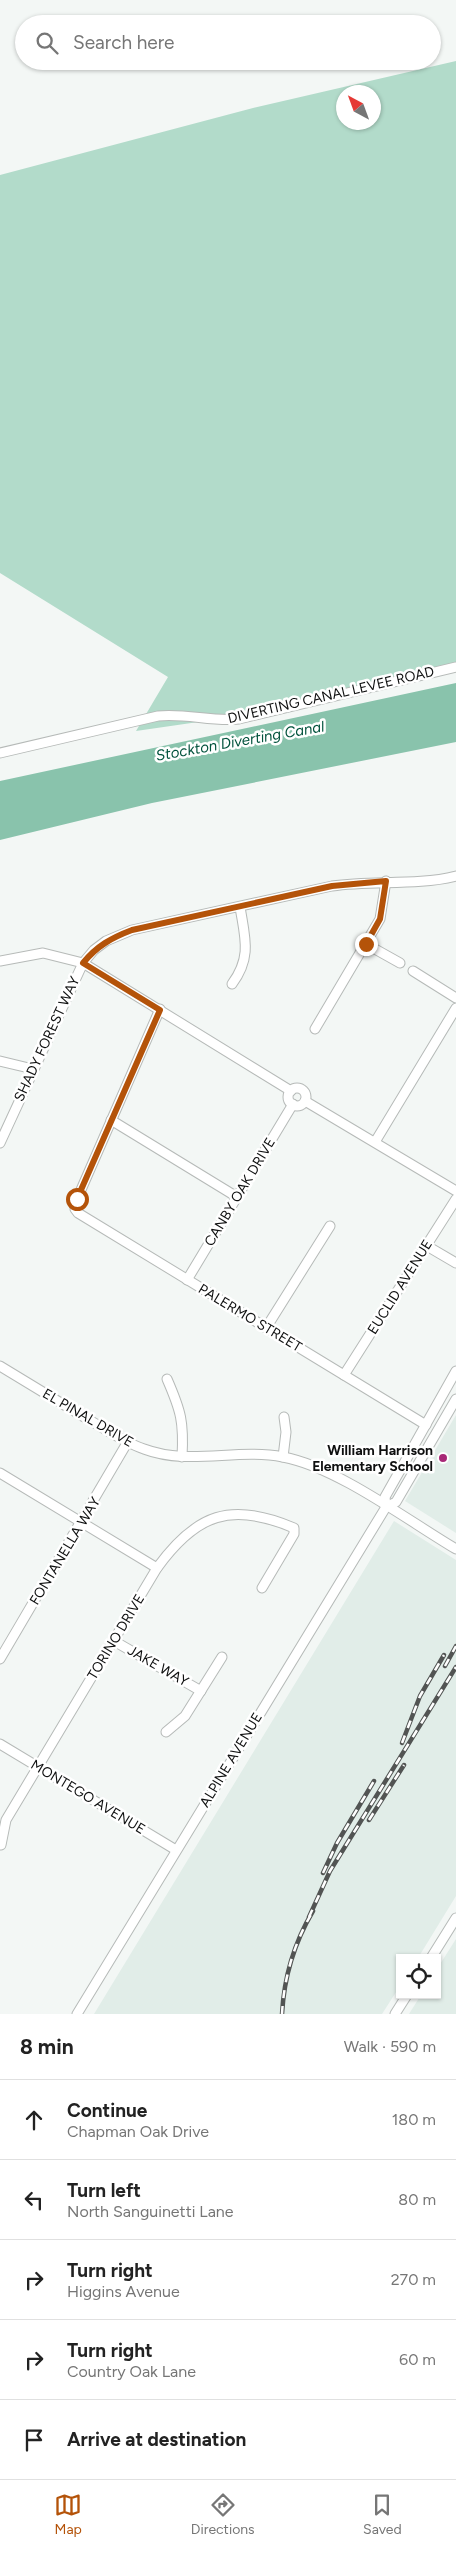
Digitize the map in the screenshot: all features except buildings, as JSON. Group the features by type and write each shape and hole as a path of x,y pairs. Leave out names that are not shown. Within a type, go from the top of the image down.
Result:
{"street":[{"name":"DIVERTING CANAL LEVEE ROAD","path":"0,753 158,716 175,714 215,720 239,719 456,667"},
{"path":"83,963 106,941 124,933 332,886 386,881 419,881 456,876"},
{"path":"315,1029 380,919 386,881"},
{"path":"232,984 240,973 247,950 240,907"},
{"path":"366,944 400,963"},
{"path":"0,960 44,953 83,963 291,1091"},
{"name":"SHADY FOREST WAY","path":"0,1143 83,963"},
{"path":"413,971 456,998"},
{"path":"375,1142 456,1008"},
{"path":"160,1010 111,1120 237,1196"},
{"path":"0,1061 33,1070"},
{"path":"295,1088 301,1089 305,1093 305,1101 298,1105 293,1104 289,1097 291,1091 295,1088"},
{"path":"305,1101 456,1191"},
{"name":"CANBY OAK DRIVE","path":"188,1280 293,1104"},
{"name":"PALERMO STREET","path":"111,1120 77,1199 75,1209 82,1216 426,1426"},
{"name":"EUCLID AVENUE","path":"344,1375 456,1199"},
{"path":"266,1328 330,1226"},
{"path":"427,1246 456,1263"},
{"name":"EL PINAL DRIVE","path":"0,1366 127,1443 158,1454 182,1457 240,1453 283,1457 326,1472 456,1549"},
{"name":"ALPINE AVENUE","path":"386,1507 385,1497 456,1371"},
{"path":"167,1379 181,1413 184,1429 182,1457"},
{"name":"ALPINE AVENUE","path":"77,2014 386,1507 396,1502 456,1400"},
{"path":"283,1457 286,1432 284,1417"},
{"name":"FONTANELLA WAY","path":"0,1659 82,1523 127,1443"},
{"path":"2,1477 157,1568"},
{"name":"TORINO DRIVE","path":"0,1845 6,1820 39,1768 157,1568 176,1542 186,1533 217,1517 247,1514 264,1517 294,1528 294,1534 262,1588"},
{"name":"JAKE WAY","path":"114,1640 201,1691"},
{"path":"166,1732 185,1716 222,1656"},
{"name":"MONTEGO AVENUE","path":"0,1744 176,1850"},
{"path":"434,1954 456,1918"},
{"path":"395,2014 404,1999"}],"shaded area":[{"path":"456,61 456,668 219,719 136,731 168,677 0,573 0,175 253,108 336,89 336,130 381,130 381,85 352,85 417,70 441,70 441,64"},
{"name":"William Harrison Elementary School","path":"456,1415 456,1533 405,1501"},
{"path":"394,1521 456,1560 456,1896 420,1954 396,1954 396,1992 382,2014 94,2014"},
{"path":"456,1939 456,2014 409,2014 418,1999 441,1999 441,1963"}],"water":[{"name":"Stockton Diverting Canal","path":"456,683 456,742 152,803 0,840 0,781"}],"railway":[{"path":"445,1666 456,1646"},
{"path":"402,1743 420,1696 444,1655"},
{"path":"309,1917 330,1871 456,1667"},
{"path":"369,1820 404,1765"},
{"path":"323,1873 337,1843 374,1781"},
{"path":"282,2014 285,1987 291,1961 300,1935 313,1911"}],"place":[{"name":"William Harrison Elementary School","path":"443,1458"}],"route":[{"path":"77,1199 160,1010 83,963 94,950 106,941 132,930 332,886 386,881 385,902 380,919 366,944"}]}
